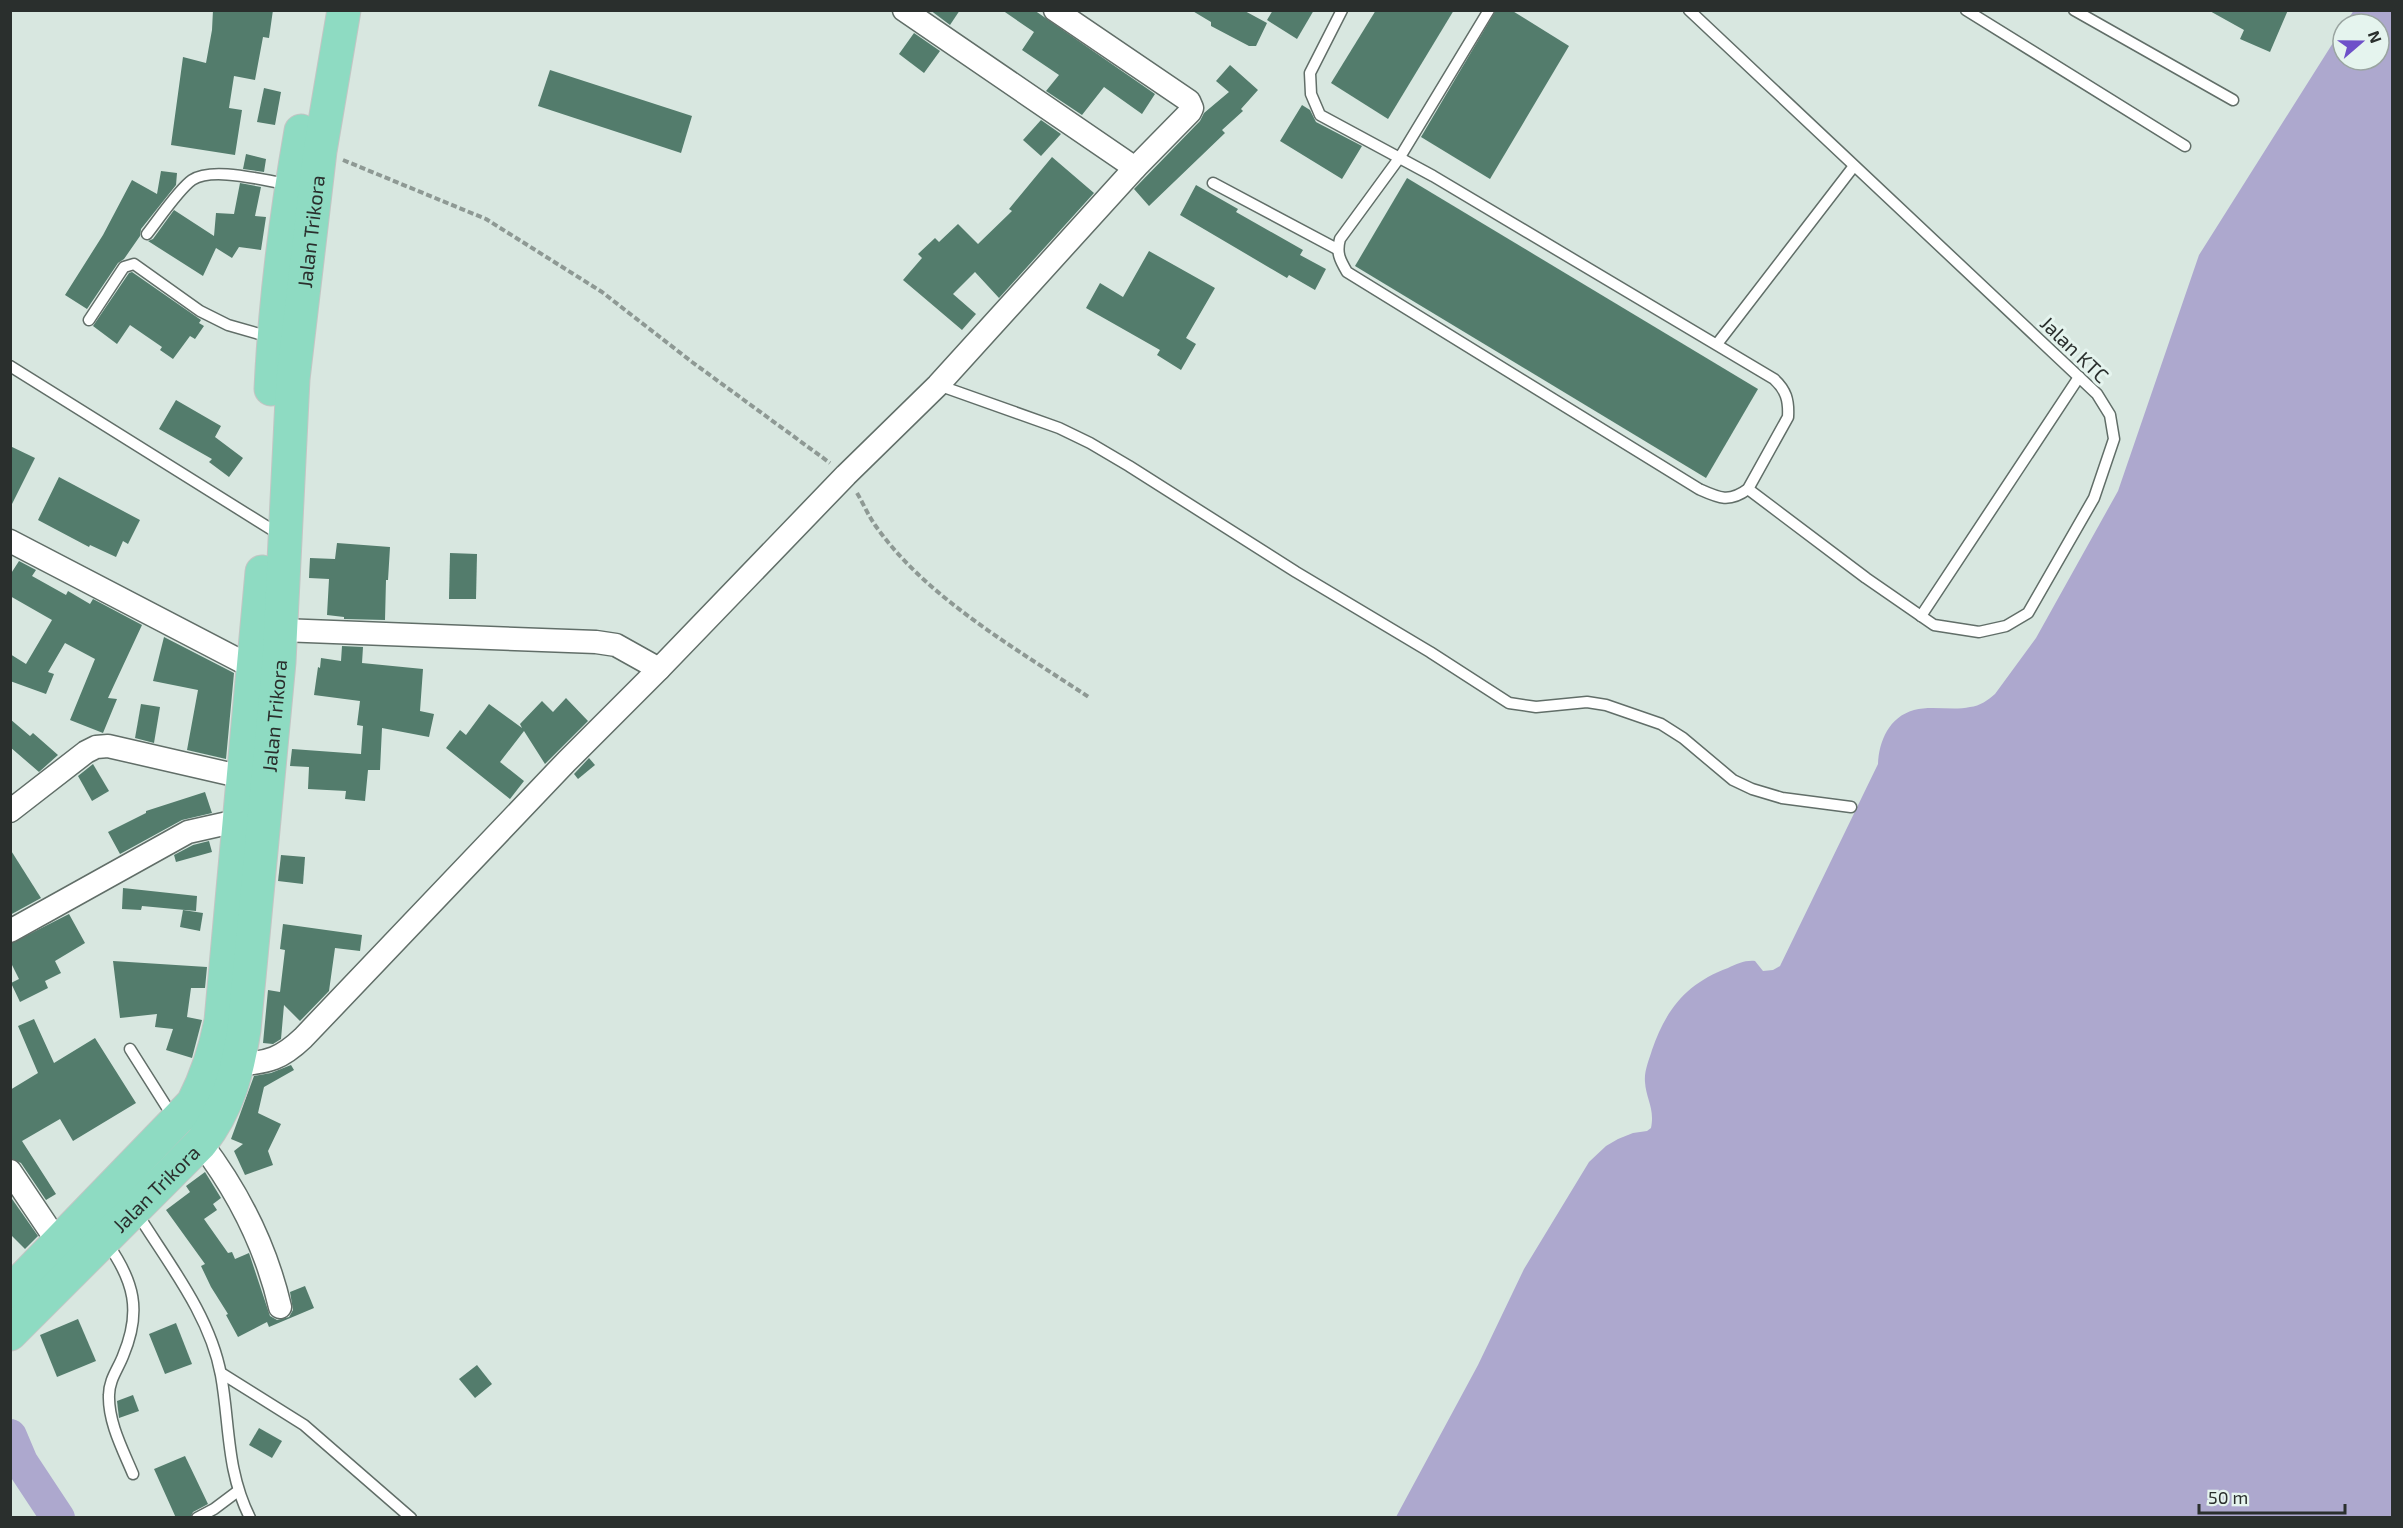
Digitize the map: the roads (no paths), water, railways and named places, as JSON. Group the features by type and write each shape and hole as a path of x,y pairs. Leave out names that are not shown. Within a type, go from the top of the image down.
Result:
{"main road":[{"name":"Jalan Trikora","path":"10,1334 23,1293 59,1244 193,1103 215,1051 281,630 275,532 273,338 292,185 322,10"},
{"name":"Jalan Trikora","path":"23,1293 105,1240 201,1143 220,1115 239,1064 244,1030 253,800 254,668 275,532 320,151 344,10"}],"street":[{"path":"904,10 1135,168"},
{"path":"239,1064 262,1063 290,1050 567,761 846,475 938,385 1135,168 1190,112 1191,104 1055,10"},
{"path":"10,541 254,668"},
{"path":"281,630 596,642 616,645 659,669"},
{"path":"10,811 86,752 96,747 108,746 139,752 253,800"},
{"path":"10,931 166,843 253,800"},
{"path":"201,1143 224,1173 257,1235 272,1272 280,1307"},
{"path":"10,1171 59,1244"}],"lane":[{"path":"1342,10 1310,73 1311,94 1320,115 1400,157 1717,344 1774,379 1784,388 1789,403 1788,417 1748,489 1736,497 1725,498 1699,489 1347,272 1339,258 1337,249 1340,239 1400,157 1489,10"},
{"name":"Jalan KTC","path":"1689,10 2097,394 2110,415 2114,439 2094,498 2028,613 2006,626 1979,632 1934,624 1921,616 1866,578 1748,489"},
{"path":"1966,10 2185,146"},
{"path":"2074,10 2233,100"},
{"path":"1717,344 1854,166"},
{"path":"147,234 192,180 206,175 224,175 292,185"},
{"path":"1213,183 1337,249"},
{"path":"89,320 124,267 134,264 200,311 228,325 273,338"},
{"path":"10,366 275,532"},
{"path":"1921,616 2079,377"},
{"path":"938,385 1059,428 1090,443 1509,703 1536,707 1587,702 1606,705 1661,724 1683,738 1733,780 1752,789 1782,798 1851,807"},
{"path":"130,1049 176,1122"},
{"path":"135,1210 206,1328 221,1373 232,1468 238,1491 250,1518"},
{"path":"105,1240 123,1266 134,1308 131,1331 123,1356 111,1380 109,1395 112,1422 133,1474"},
{"path":"221,1373 304,1425 411,1518"},
{"path":"197,1518 214,1509 238,1491"}],"waterway":[{"path":"10,1436 21,1462 58,1518"}]}
